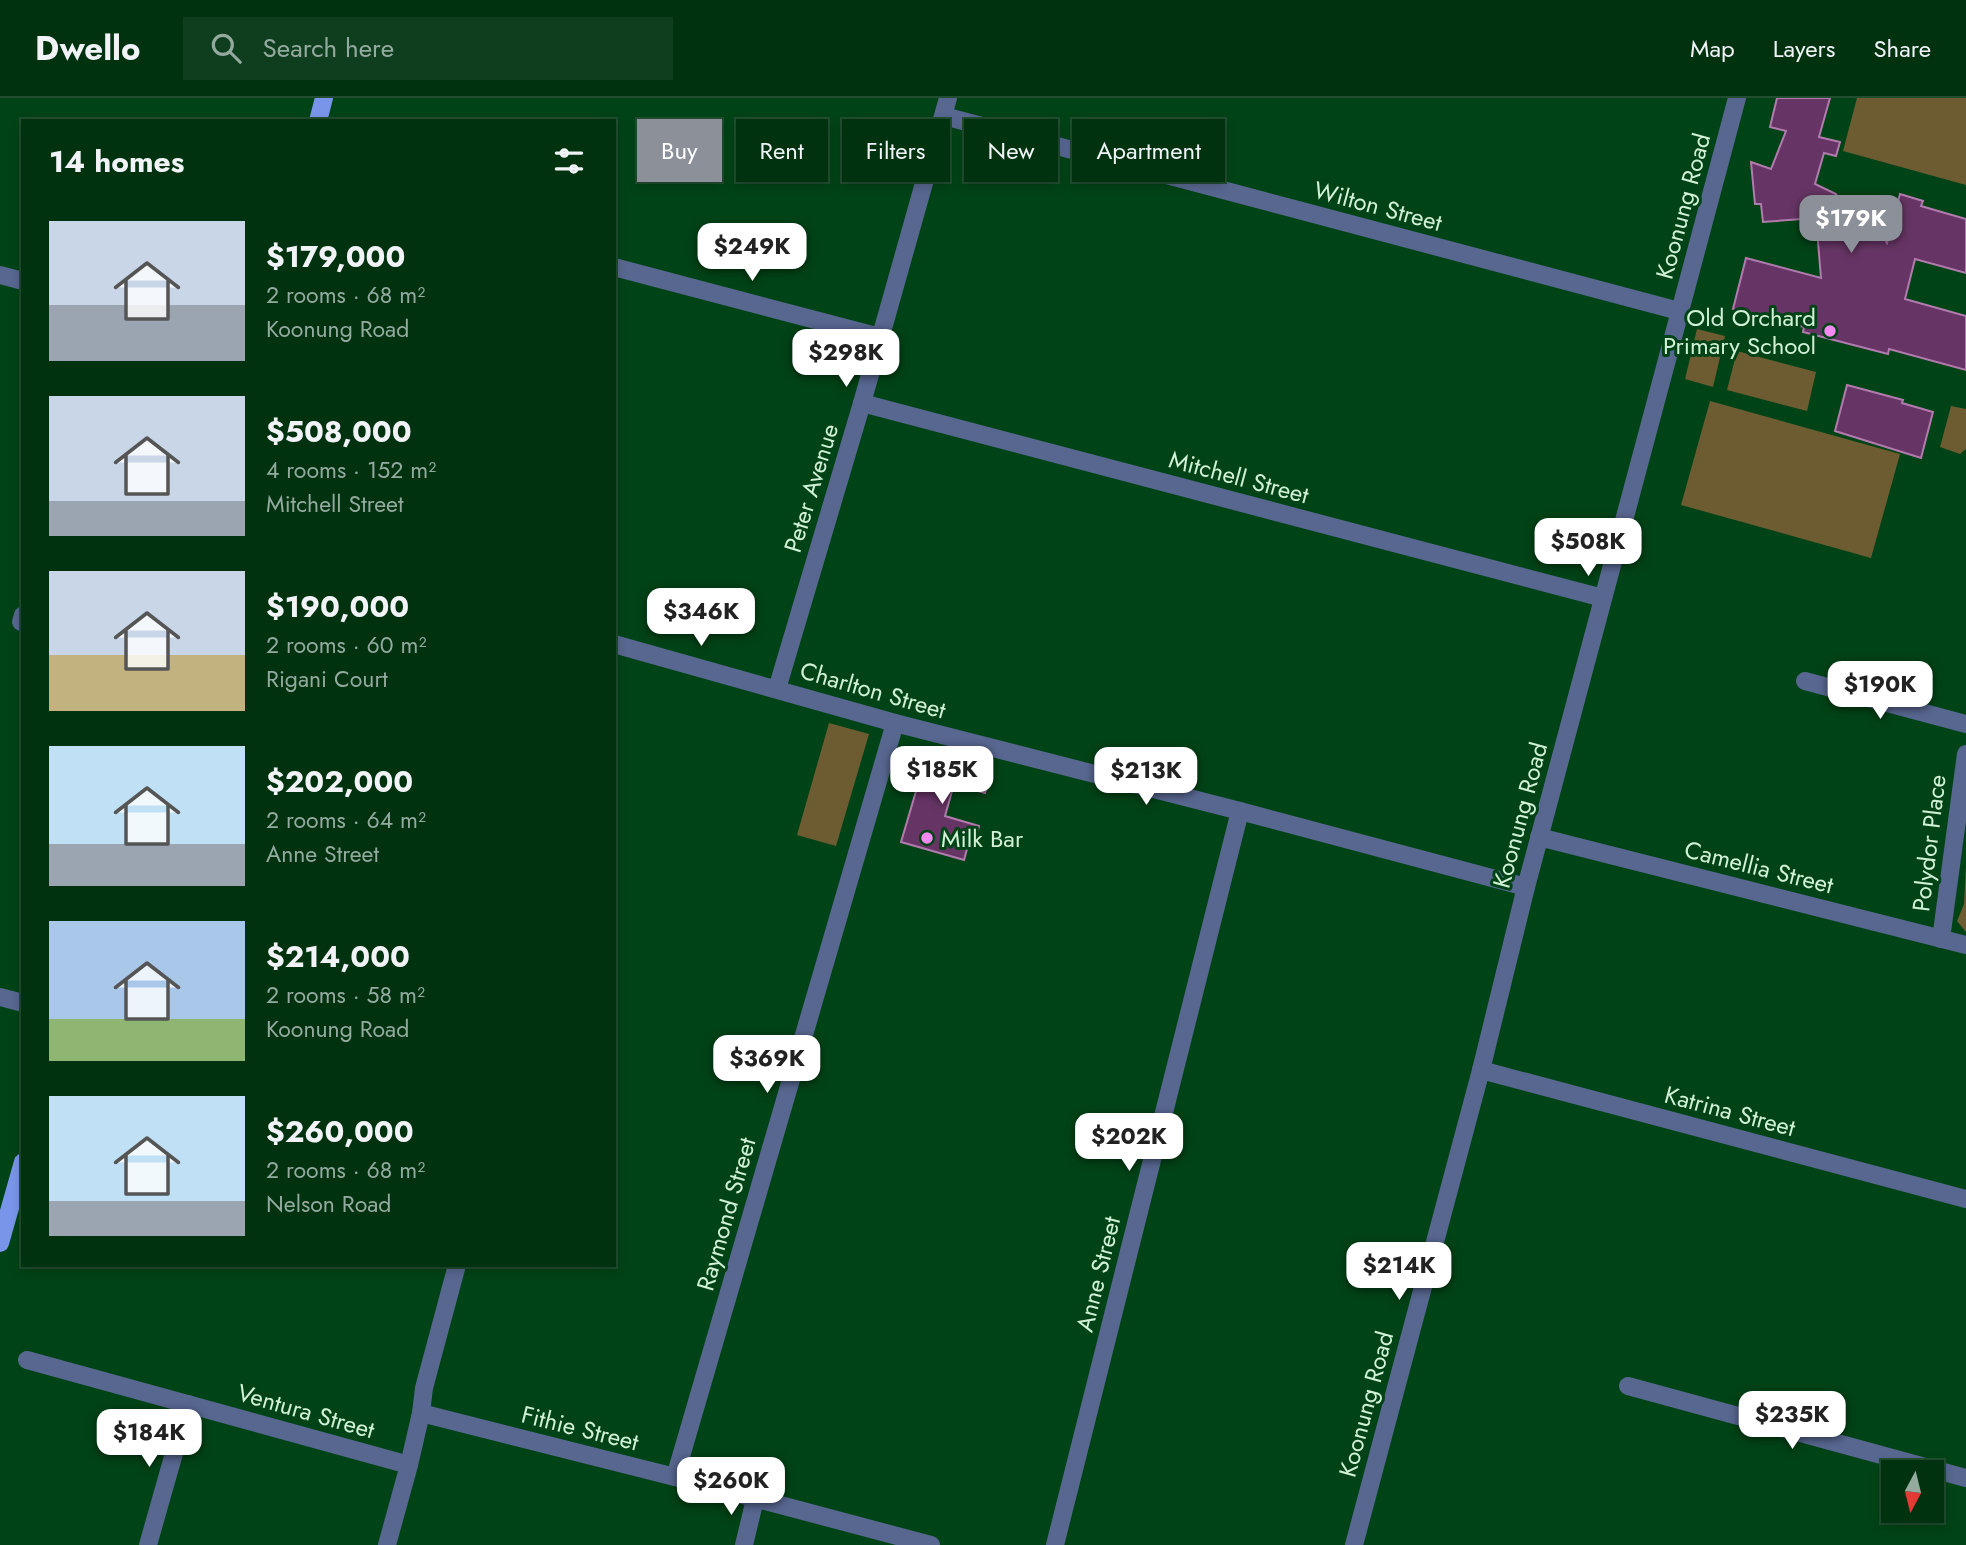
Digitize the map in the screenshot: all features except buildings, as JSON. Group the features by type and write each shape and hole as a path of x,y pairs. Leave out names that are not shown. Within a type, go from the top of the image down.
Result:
{"main road":[{"path":"319,119 324,98"},
{"path":"0,1243 21,1169"}],"street":[{"name":"Peter Avenue","path":"778,689 948,98"},
{"name":"Koonung Road","path":"1354,1545 1481,1070 1539,837 1737,98"},
{"name":"Wilton Street","path":"944,116 1679,311"},
{"path":"616,268 880,337"},
{"path":"0,275 21,280"},
{"name":"Mitchell Street","path":"862,403 1603,598"},
{"name":"Charlton Street","path":"616,645 895,723 1526,887"},
{"path":"1805,681 1966,724"},
{"name":"Raymond Street","path":"675,1477 895,723"},
{"name":"Polydor Place","path":"1941,939 1966,754"},
{"name":"Anne Street","path":"1055,1545 1240,811"},
{"name":"Camellia Street","path":"1539,837 1966,945"},
{"path":"0,997 21,1002"},
{"name":"Katrina Street","path":"1481,1070 1966,1199"},
{"path":"387,1545 421,1413 424,1388 456,1267"},
{"name":"Ventura Street","path":"27,1360 408,1465"},
{"path":"1628,1386 1966,1478"},
{"path":"148,1545 188,1404"},
{"name":"Fithie Street","path":"421,1413 930,1545"},
{"path":"744,1545 755,1499"}],"shaded area":[{"path":"1857,98 1966,98 1966,185 1843,151"},
{"path":"1697,329 1725,336 1713,387 1685,379"},
{"path":"1737,351 1816,372 1807,411 1727,390"},
{"path":"1710,401 1900,454 1871,558 1681,505"},
{"path":"1951,406 1966,409 1966,449 1960,454 1940,447"},
{"path":"829,723 869,734 836,846 797,835"},
{"path":"1966,866 1966,932 1957,921 1964,904"}],"place":[{"name":"Old Orchard Primary School","path":"1830,331"},
{"name":"Milk Bar","path":"927,838"}]}
